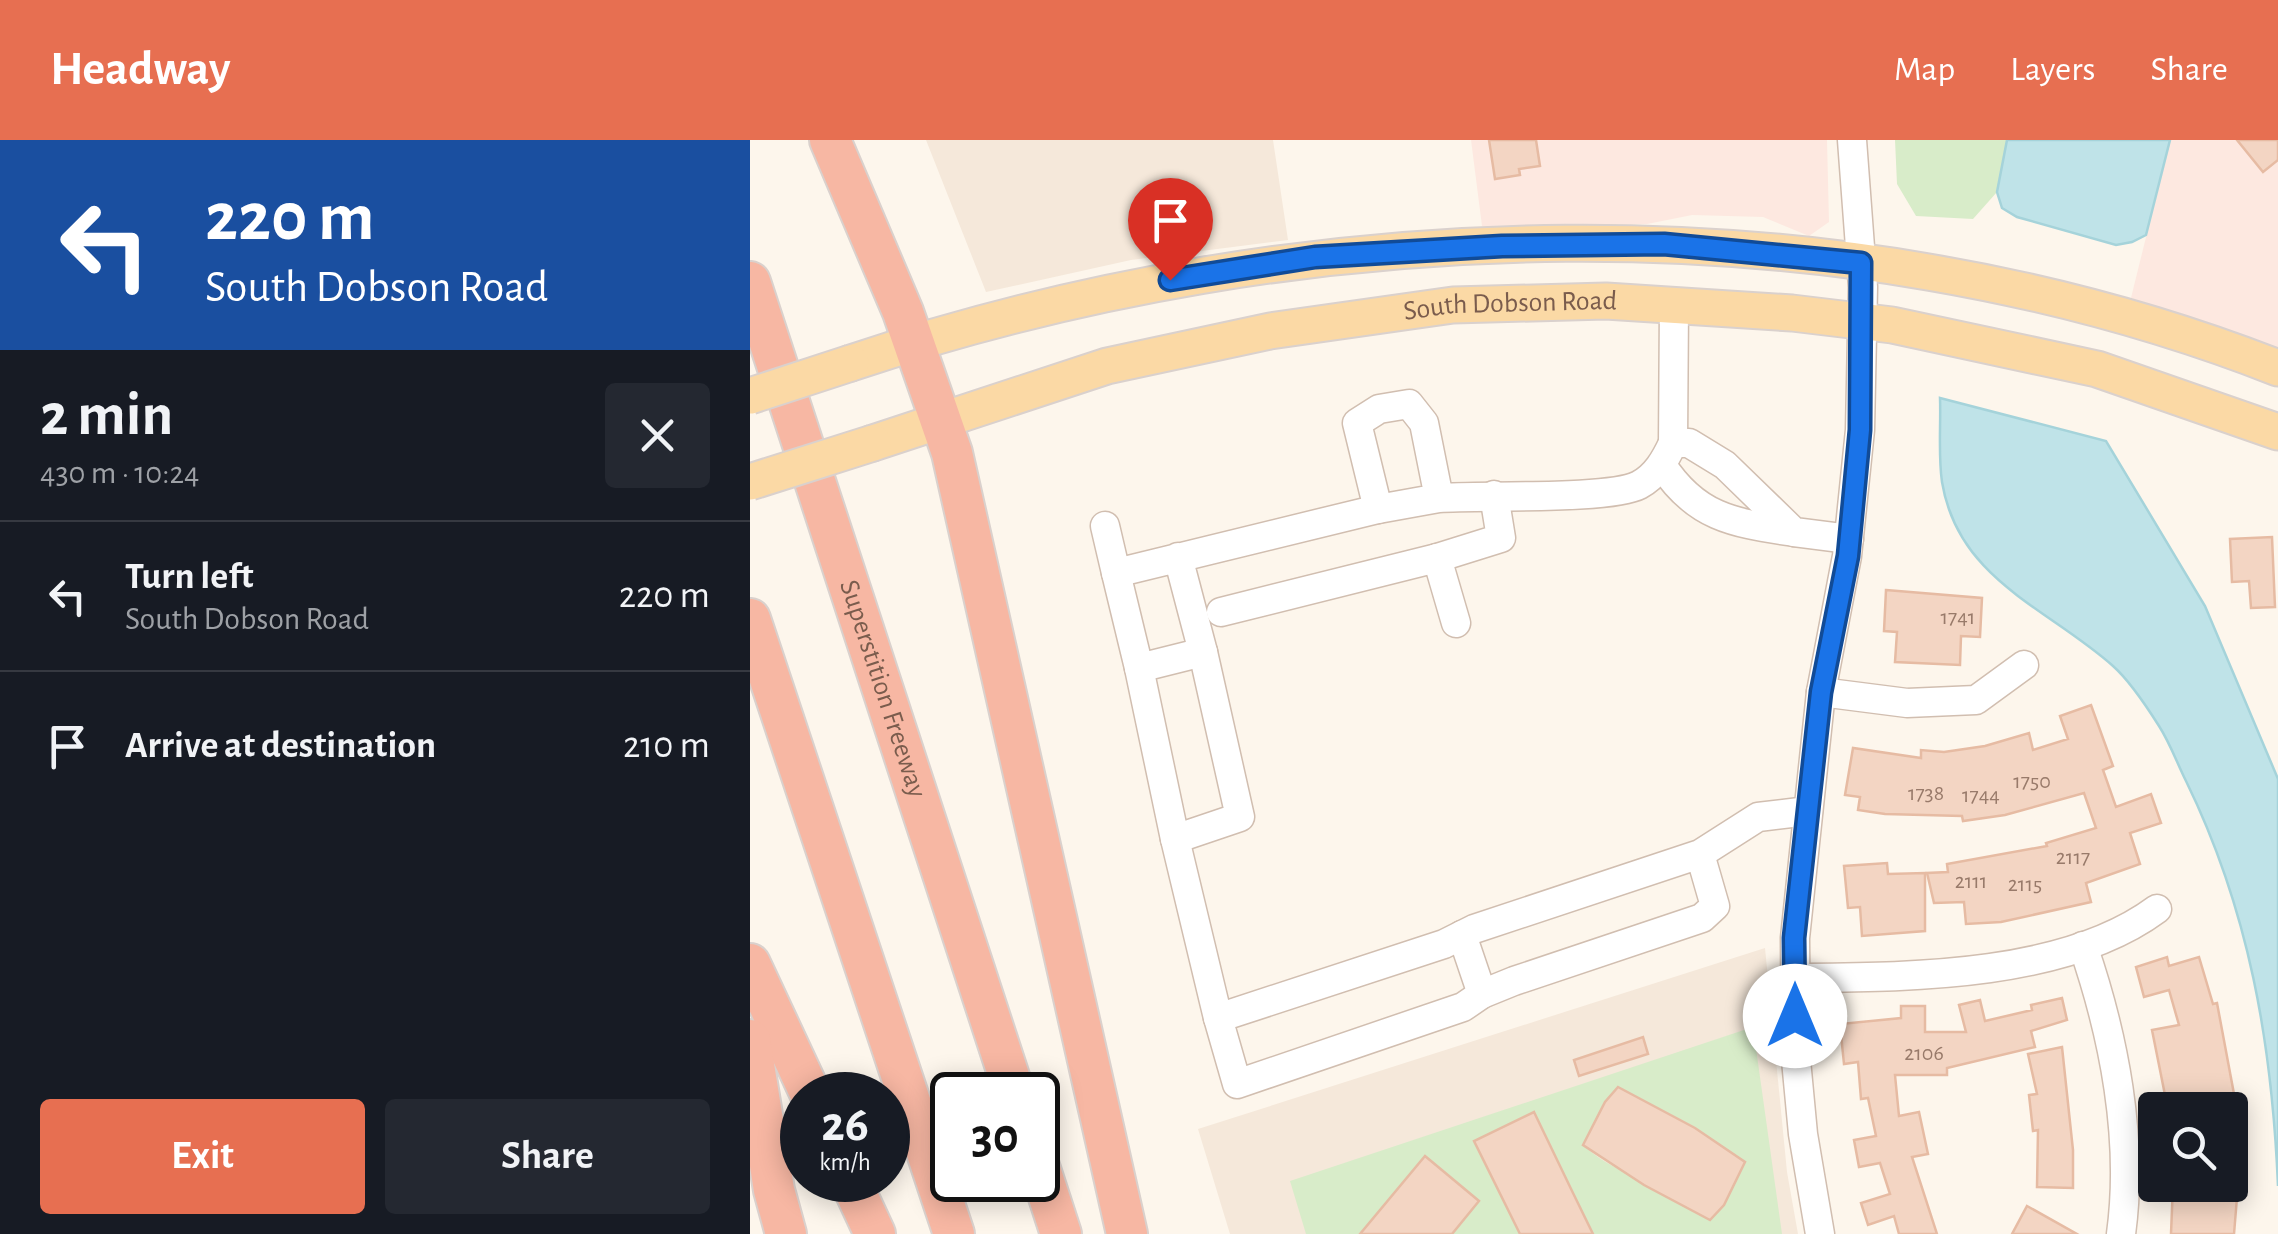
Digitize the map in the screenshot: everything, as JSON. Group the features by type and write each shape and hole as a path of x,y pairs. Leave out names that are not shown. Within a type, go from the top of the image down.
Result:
{"highway":[{"path":"830,140 914,342 956,472 1127,1234"},
{"name":"Superstition Freeway","path":"750,282 1008,1072"},
{"path":"750,619 954,1234"},
{"path":"750,964 800,1072"},
{"path":"750,1040 774,1190 786,1234"},
{"path":"860,1202 875,1234"},
{"path":"1051,1202 1061,1234"}],"main road":[{"name":"South Dobson Road","path":"750,396 914,342 1170,280 1315,257 1502,246 1664,244 1861,263 2053,298 2174,332 2278,368"},
{"name":"South Dobson Road","path":"750,482 1108,366 1270,330 1452,305 1606,301 1862,320 2097,369 2278,432"}],"street":[{"path":"1820,1234 1803,1134 1796,1060 1794,938 1821,692 1849,539 1860,430 1861,263 1852,140"},
{"path":"1674,304 1667,454 1674,484 1700,508 1725,520 1849,539"},
{"path":"1378,509 1357,423 1379,409 1410,404 1424,423 1439,498"},
{"path":"1116,574 1378,509 1439,498 1606,492 1639,486 1667,454 1689,443 1725,465 1794,532"},
{"path":"1221,612 1438,558 1502,538 1494,495"},
{"path":"1105,526 1175,839 1238,1084 1463,1007 1482,994 1702,918 1714,906 1700,854"},
{"path":"1175,839 1240,817 1178,557"},
{"path":"1438,558 1456,623"},
{"path":"1138,668 1203,652"},
{"path":"1821,692 1907,703 1976,700 2024,665"},
{"path":"1218,1018 1700,854 1758,817 1808,811"},
{"path":"1794,978 1988,968 2084,946 2131,928 2157,909"},
{"path":"1462,935 1482,994"},
{"path":"2084,946 2121,1109 2127,1190 2121,1234"}],"shaded area":[{"path":"926,140 1273,140 1288,240 1131,260 986,292"},
{"path":"1471,140 1827,140 1829,222 1809,236 1763,217 1692,215 1647,224 1482,226"},
{"path":"2170,140 2278,140 2278,349 2131,298"},
{"path":"1765,948 1787,1172 1798,1234 1230,1234 1198,1129"}],"green space":[{"path":"1895,140 2009,140 1997,192 1973,219 1916,216 1897,184"},
{"path":"1753,1027 1782,1234 1593,1234 1534,1113 1475,1142 1520,1234 1452,1234 1479,1201 1425,1156 1362,1231 1364,1234 1306,1234 1290,1181","holes":["1618,1087 1695,1127 1745,1162 1724,1205 1631,1175 1583,1145 1605,1102"]}],"water":[{"path":"2007,140 2170,140 2146,235 2116,245 2017,217 2002,208 1997,192"},
{"path":"1940,398 2106,441 2205,606 2278,779 2278,1186 2270,1081 2253,978 2241,928 2208,830 2163,733 2126,679 2088,645 2009,589 1966,544 1951,516 1942,482"}],"building":[{"path":"1489,140 1536,140 1540,166 1519,169 1520,175 1495,179"},
{"path":"2237,140 2278,140 2278,160 2263,172"},
{"path":"2272,537 2275,607 2251,608 2249,581 2232,582 2230,539"},
{"path":"1886,590 1982,598 1980,637 1961,636 1960,665 1895,662 1897,632 1884,631"},
{"path":"2091,705 2113,766 2103,770 2116,807 2151,794 2161,823 2130,833 2140,864 2086,883 2091,902 2001,922 1966,924 1964,902 1934,903 1927,873 1948,872 1947,864 2047,846 2046,843 2096,828 2084,793 2005,815 1963,821 1962,816 1858,810 1860,797 1845,795 1853,748 1921,758 1921,750 1944,752 1985,746 2029,733 2033,750 2068,739 2060,716"},
{"path":"1887,863 1888,874 1925,873 1925,931 1862,936 1860,907 1848,908 1844,866"},
{"path":"2167,957 2169,966 2199,957 2213,1004 2217,1003 2234,1092 2164,1092 2152,1030 2179,1025 2169,990 2144,997 2136,967"},
{"path":"2062,998 2067,1020 2031,1031 2035,1047 1947,1068 1947,1075 1895,1075 1899,1116 1919,1112 1928,1154 1912,1157 1937,1234 1899,1234 1894,1216 1868,1225 1861,1203 1890,1194 1880,1163 1859,1167 1854,1140 1876,1136 1868,1098 1861,1099 1858,1062 1844,1064 1840,1024 1901,1018 1901,1006 1925,1006 1925,1032 1966,1032 1959,1005 1980,1000 1985,1021"},
{"path":"1643,1037 1648,1054 1579,1076 1574,1060"},
{"path":"2062,1047 2073,1188 2037,1187 2038,1130 2033,1131 2029,1095 2037,1094 2028,1054"},
{"path":"1618,1087 1695,1128 1745,1162 1724,1205 1710,1220 1644,1185 1583,1145 1605,1102"},
{"path":"1534,1112 1593,1234 1520,1234 1474,1141"},
{"path":"1425,1156 1479,1201 1452,1234 1360,1234"},
{"path":"2172,1202 2237,1202 2234,1234 2171,1234"},
{"path":"2027,1206 2077,1234 2012,1234"}],"route":[{"path":"1170,280 1315,257 1502,246 1664,244 1861,263 1860,430 1848,556 1821,692 1794,938 1795,1016"}]}
